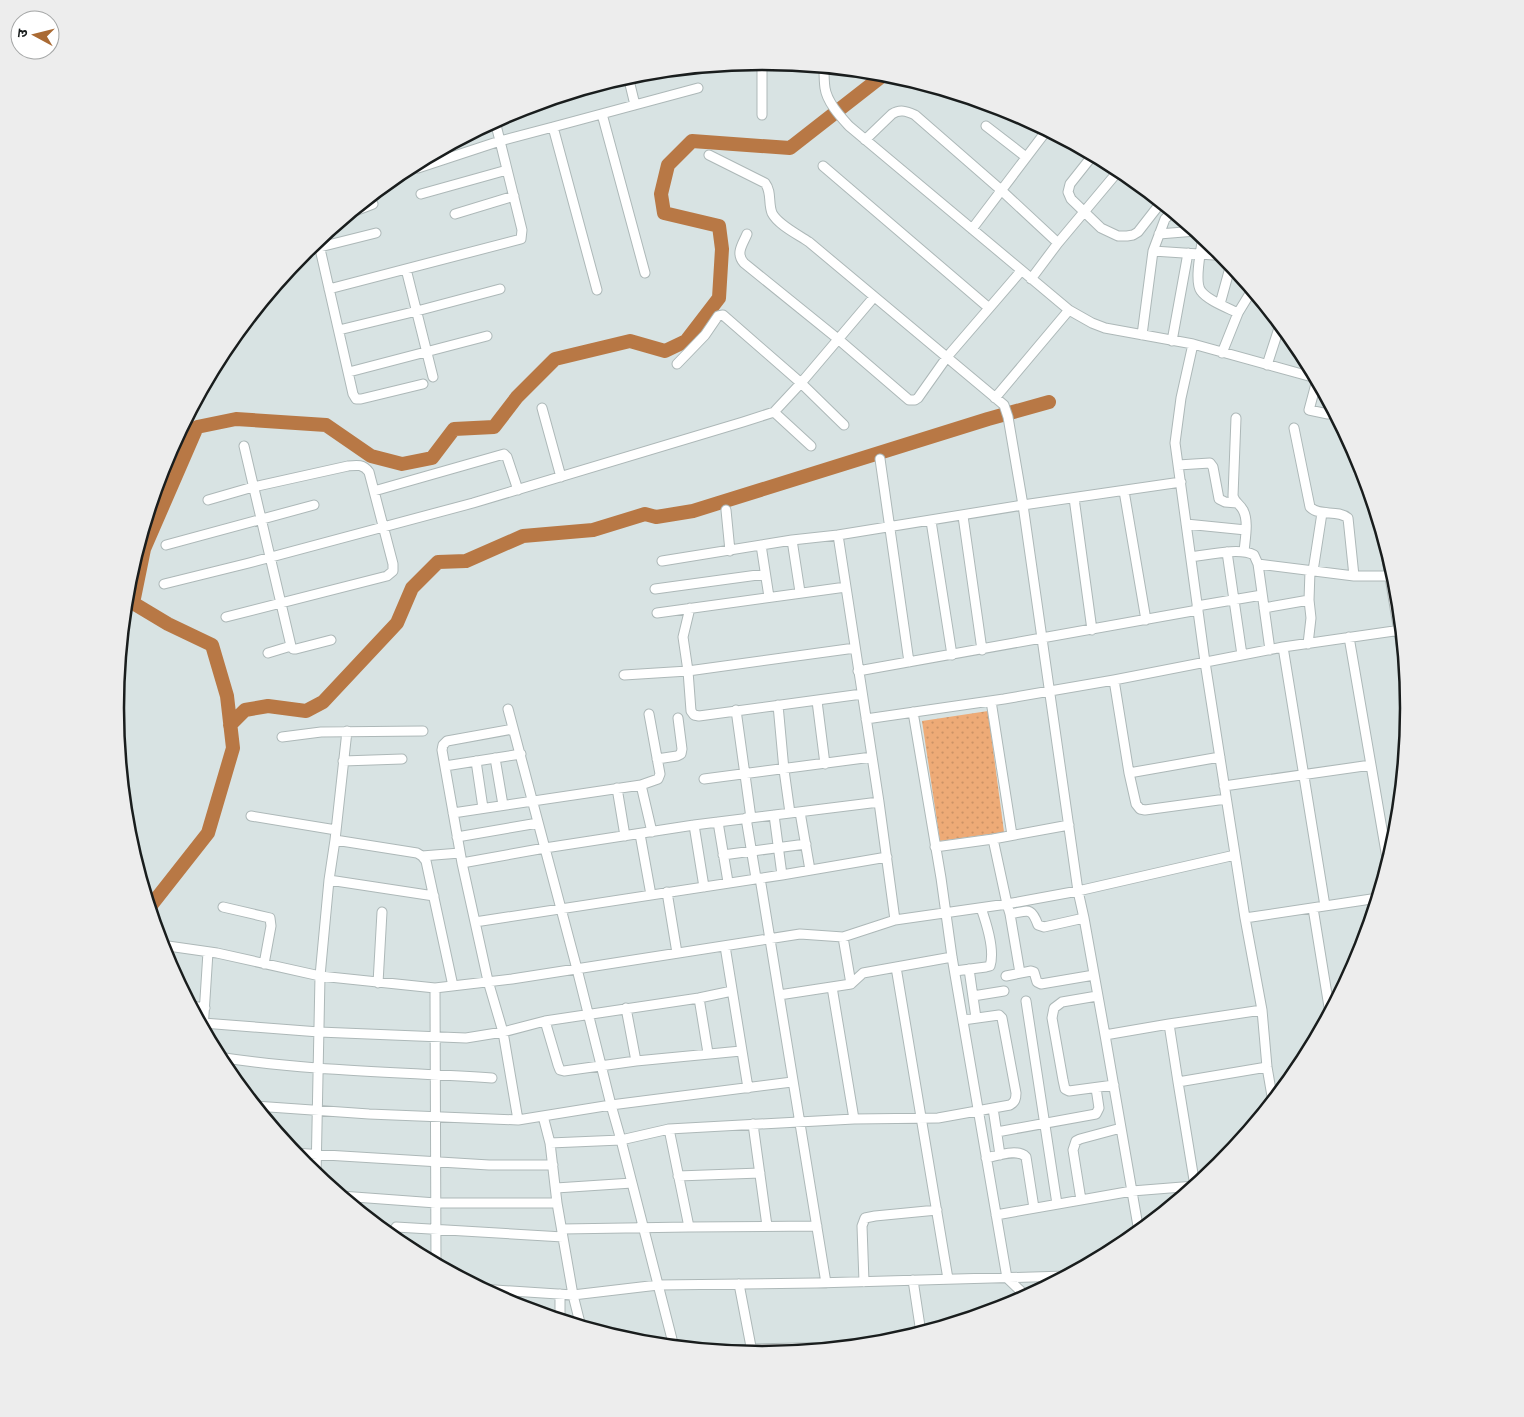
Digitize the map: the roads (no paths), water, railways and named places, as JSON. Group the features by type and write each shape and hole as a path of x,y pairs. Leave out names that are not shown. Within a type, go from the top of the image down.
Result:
{"street":[{"path":"762,70 762,114"},
{"path":"824,73 824,86 830,101 842,118 865,140 1069,310 1105,328 1193,344 1307,377"},
{"path":"630,84 635,105"},
{"path":"430,164 500,141 698,88"},
{"path":"865,140 892,114 897,111 909,112 1001,190 1058,243"},
{"path":"602,114 646,274"},
{"path":"986,126 1026,157"},
{"path":"554,127 597,290"},
{"path":"330,289 522,239 523,234 497,128"},
{"path":"972,229 1042,135"},
{"path":"709,155 766,183 772,213 779,222 809,242 1004,406 1008,417 1022,505 1078,891 1138,1224"},
{"path":"1089,161 1070,184 1068,188 1069,196 1101,228 1110,233 1132,235 1138,232 1157,207"},
{"path":"823,166 989,308"},
{"path":"421,194 507,170"},
{"path":"1031,279 1058,243 1114,176"},
{"path":"455,214 514,196"},
{"path":"368,206 373,204"},
{"path":"1142,335 1153,251 1164,219 1168,216"},
{"path":"1159,234 1187,232"},
{"path":"326,242 376,233"},
{"path":"748,234 740,248 741,260 909,400 918,398 947,357 1021,270"},
{"path":"1202,246 1198,287 1207,296 1238,313"},
{"path":"318,250 330,289 353,394 356,399 423,384"},
{"path":"1153,251 1211,255"},
{"path":"1172,341 1188,253"},
{"path":"406,269 433,377"},
{"path":"1220,304 1228,273"},
{"path":"339,330 500,289"},
{"path":"164,584 518,490 774,412 874,296"},
{"path":"1222,353 1238,313 1249,296"},
{"path":"995,398 1069,310"},
{"path":"677,364 705,335 718,316 723,315 844,425"},
{"path":"1266,365 1278,333"},
{"path":"349,372 487,336"},
{"path":"1193,344 1181,398 1176,444 1178,465 1226,799 1262,1010 1267,1067 1272,1093"},
{"path":"1314,388 1309,410 1328,414"},
{"path":"542,408 561,477"},
{"path":"774,412 811,446"},
{"path":"1236,418 1234,496 1243,510 1246,530 1244,552"},
{"path":"1294,428 1308,503 1312,509 1322,513 1343,515 1348,518 1354,576"},
{"path":"244,446 292,649 331,640"},
{"path":"374,491 502,454 505,454 507,457 518,490"},
{"path":"880,459 909,662"},
{"path":"1178,465 1210,463 1213,467 1219,499 1225,502 1237,503"},
{"path":"208,500 253,487 348,466 361,466 369,472 393,564 391,574 226,617"},
{"path":"662,561 1181,482"},
{"path":"1124,491 1146,620"},
{"path":"1074,498 1092,630"},
{"path":"166,545 314,505"},
{"path":"726,510 730,551"},
{"path":"1308,644 1311,618 1309,600 1311,571 1322,513"},
{"path":"963,516 982,650"},
{"path":"931,521 952,655"},
{"path":"1186,524 1246,530"},
{"path":"838,535 895,920"},
{"path":"792,540 800,592"},
{"path":"761,545 769,597"},
{"path":"1191,557 1227,552 1244,552 1254,555 1258,564 1270,650"},
{"path":"1227,552 1242,655"},
{"path":"1258,564 1354,576 1386,576"},
{"path":"655,589 765,574"},
{"path":"657,613 846,587"},
{"path":"858,671 1146,620 1234,599 1262,595"},
{"path":"1264,608 1309,600"},
{"path":"690,608 683,637 691,711 694,714 698,716 862,694"},
{"path":"866,719 991,701 1114,680 1282,647 1396,631"},
{"path":"1349,637 1385,847"},
{"path":"268,653 291,646"},
{"path":"1282,647 1325,906"},
{"path":"624,674 688,671 855,648"},
{"path":"1114,680 1129,773 1136,804 1140,809 1145,810 1226,799"},
{"path":"817,700 825,764"},
{"path":"991,701 1012,835"},
{"path":"778,705 784,770 806,844 810,870"},
{"path":"508,709 578,968 611,1105 672,1341"},
{"path":"736,710 745,774 752,851 770,939 826,1282"},
{"path":"913,712 936,847 954,971 1007,1278 1020,1292"},
{"path":"453,813 641,785 658,779 660,774 649,714"},
{"path":"657,759 681,754 678,718"},
{"path":"513,729 447,741 443,745 442,750 461,858 488,981 503,1032 518,1120"},
{"path":"282,737 321,732 423,731"},
{"path":"316,1165 320,976 329,880 347,732"},
{"path":"445,766 521,754"},
{"path":"704,779 872,757"},
{"path":"1129,773 1220,757"},
{"path":"343,761 402,758"},
{"path":"495,758 503,805"},
{"path":"476,761 483,808"},
{"path":"1224,786 1371,765"},
{"path":"641,785 652,832"},
{"path":"617,788 625,836"},
{"path":"422,856 461,858 545,848 694,825 879,802"},
{"path":"774,815 782,875"},
{"path":"251,816 336,830"},
{"path":"718,822 728,882"},
{"path":"457,837 538,823"},
{"path":"694,825 704,887"},
{"path":"936,847 1069,825"},
{"path":"640,834 651,894"},
{"path":"992,839 1010,914 1020,973"},
{"path":"335,840 417,853 422,856 426,861 453,986"},
{"path":"724,856 806,844"},
{"path":"169,946 217,953 320,976 434,988 800,934 843,937 895,920 1007,904 1078,891 1235,855"},
{"path":"475,922 887,857"},
{"path":"329,880 434,896"},
{"path":"667,892 677,953"},
{"path":"1245,918 1372,899"},
{"path":"224,907 270,918 272,926 264,964"},
{"path":"954,971 990,966 992,963 988,932 981,908"},
{"path":"1313,908 1328,1003"},
{"path":"378,983 382,912"},
{"path":"1010,914 1032,912 1038,925 1044,927 1084,918"},
{"path":"843,937 851,984"},
{"path":"725,946 748,1088"},
{"path":"204,1019 208,952"},
{"path":"779,995 851,984 863,973 952,957"},
{"path":"896,967 948,1279"},
{"path":"969,969 976,1018"},
{"path":"1006,976 1034,972 1037,982 1041,984 1094,975"},
{"path":"832,987 854,1119"},
{"path":"434,988 436,1257"},
{"path":"208,1026 466,1038 503,1032 545,1021 699,998 732,991"},
{"path":"973,996 1004,991"},
{"path":"1097,996 1062,1002 1054,1008 1052,1013 1060,1063 1065,1089 1069,1092 1114,1086"},
{"path":"699,998 708,1053"},
{"path":"1026,1001 1057,1204"},
{"path":"198,1007 205,1008"},
{"path":"626,1008 636,1061"},
{"path":"1105,1035 1262,1010"},
{"path":"550,1143 621,1140 669,1129 854,1119 938,1118 1010,1105 1016,1098 1003,1021 999,1015 963,1020"},
{"path":"545,1021 560,1070 570,1072 636,1061 742,1051"},
{"path":"1169,1024 1194,1179"},
{"path":"228,1059 318,1069 492,1078"},
{"path":"1178,1082 1267,1067"},
{"path":"263,1107 369,1114 518,1120 611,1105 792,1082"},
{"path":"997,1132 1096,1114 1099,1108 1096,1088"},
{"path":"993,1108 1000,1155"},
{"path":"544,1116 550,1143 557,1203 579,1320"},
{"path":"753,1124 767,1226"},
{"path":"1081,1200 1073,1150 1076,1141 1121,1128"},
{"path":"669,1129 689,1226"},
{"path":"986,1158 1021,1152 1026,1157 1034,1208"},
{"path":"305,1153 489,1165 553,1165"},
{"path":"678,1176 760,1173"},
{"path":"556,1188 632,1183"},
{"path":"996,1215 1132,1191 1185,1187"},
{"path":"350,1197 436,1202 557,1203"},
{"path":"864,1282 862,1226 865,1218 937,1210"},
{"path":"396,1227 436,1230 563,1233 644,1227 816,1226"},
{"path":"501,1290 573,1295 658,1285 1052,1276"},
{"path":"913,1280 920,1327"},
{"path":"739,1284 751,1347"},
{"path":"560,1294 560,1314"}],"waterway":[{"path":"153,902 208,833 233,748 227,696 212,645 168,624 133,603 144,549 197,427 236,419 326,425 371,456 402,464 432,458 454,429 494,427 517,397 555,359 630,341 665,351 686,341 719,298 722,249 719,226 664,213 661,194 668,165 692,141 790,148 877,80"},
{"path":"230,725 245,710 268,706 306,711 323,702 397,623 412,588 438,562 466,561 523,536 593,530 645,514 656,517 693,511 988,419 1049,402"}]}
